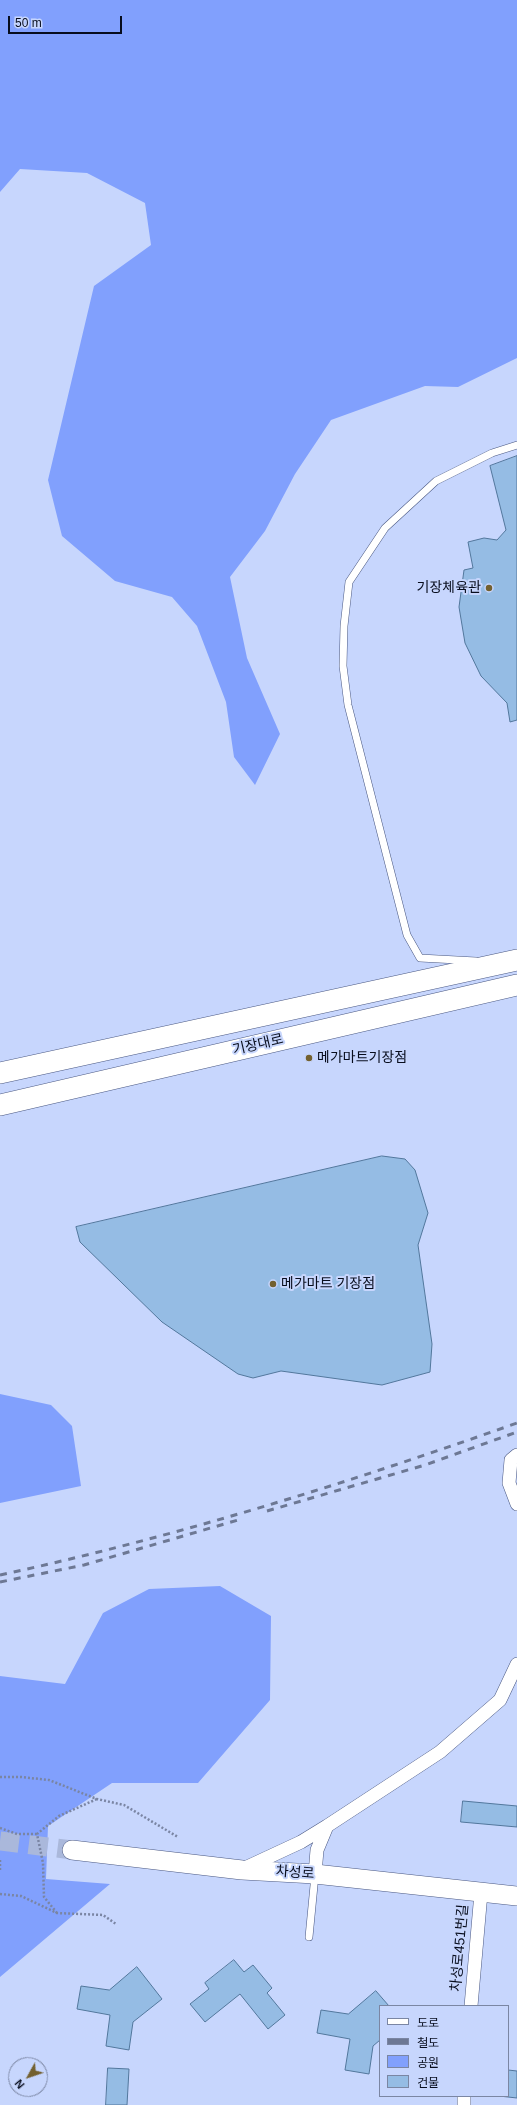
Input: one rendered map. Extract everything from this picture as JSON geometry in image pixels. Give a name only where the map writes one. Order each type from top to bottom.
[{"type":"main road","name":"기장대로","points":[[0,1073],[514,961]]},
{"type":"main road","name":"기장대로","points":[[0,1106],[517,985]]},
{"type":"main road","name":"차성로","points":[[72,1850],[242,1870],[315,1874],[517,1896]]},
{"type":"street","points":[[517,1456],[511,1460],[509,1483],[517,1504]]},
{"type":"street","points":[[242,1870],[301,1842],[440,1752],[500,1700],[517,1664]]},
{"type":"street","points":[[315,1874],[317,1850],[327,1826]]},
{"type":"street","name":"차성로451번길","points":[[471,2005],[481,1893]]},
{"type":"lane","points":[[514,961],[420,958],[407,935],[375,813],[347,697],[344,652],[349,582],[385,528],[436,481],[492,453],[517,445]]},
{"type":"lane","points":[[309,1937],[315,1874]]},
{"type":"path","points":[[0,1777],[21,1777],[49,1780],[97,1799],[124,1805],[178,1837]]},
{"type":"path","points":[[0,1828],[17,1834],[37,1834],[59,1816],[97,1799]]},
{"type":"path","points":[[37,1834],[43,1863],[44,1897],[57,1913]]},
{"type":"path","points":[[0,1860],[0,1870]]},
{"type":"path","points":[[0,1894],[21,1896],[57,1913],[103,1915],[116,1924]]},
{"type":"green space","points":[[0,0],[517,0],[517,358],[458,387],[425,386],[331,420],[295,474],[265,531],[230,577],[247,658],[280,734],[255,785],[234,757],[226,702],[197,626],[172,597],[115,581],[62,536],[48,480],[94,286],[151,245],[145,203],[87,173],[20,169],[0,192]]},
{"type":"green space","points":[[0,1394],[51,1405],[72,1426],[81,1486],[0,1503]]},
{"type":"green space","points":[[220,1586],[271,1616],[270,1700],[198,1783],[112,1783],[48,1826],[46,1879],[110,1884],[0,1977],[0,1676],[65,1684],[103,1613],[149,1589]]},
{"type":"building","name":"기장체육관","points":[[517,456],[517,720],[510,722],[507,703],[481,676],[465,643],[459,607],[464,570],[473,568],[468,542],[484,538],[497,540],[506,530],[490,466]]},
{"type":"building","name":"메가마트 기장점","points":[[382,1156],[405,1159],[415,1170],[428,1213],[418,1245],[432,1344],[430,1372],[382,1385],[281,1371],[253,1378],[238,1374],[162,1322],[80,1242],[76,1227]]},
{"type":"building","points":[[463,1801],[517,1806],[517,1827],[461,1822]]},
{"type":"building","points":[[234,1960],[244,1972],[253,1965],[272,1988],[267,1993],[285,2015],[268,2029],[240,1994],[205,2022],[190,2004],[209,1989],[205,1983]]},
{"type":"building","points":[[137,1967],[162,1999],[133,2022],[129,2050],[106,2046],[110,2015],[77,2009],[81,1986],[109,1990]]},
{"type":"building","points":[[376,1991],[388,2005],[379,2005],[379,2041],[373,2046],[369,2074],[345,2070],[350,2039],[317,2033],[321,2010],[348,2014]]},
{"type":"building","points":[[108,2068],[129,2069],[127,2105],[106,2105]]},
{"type":"building","points":[[509,2070],[517,2071],[517,2098],[508,2097]]},
{"type":"tunnel","points":[[0,1841],[72,1850]]},
{"type":"railway","points":[[0,1575],[131,1544],[261,1507],[390,1467],[517,1423]]},
{"type":"railway","points":[[267,1511],[425,1465],[517,1432]]},
{"type":"railway","points":[[0,1582],[84,1565],[238,1520]]},
{"type":"place","name":"기장체육관","points":[[489,588]]},
{"type":"place","name":"메가마트기장점","points":[[309,1058]]},
{"type":"place","name":"메가마트 기장점","points":[[273,1284]]}]
